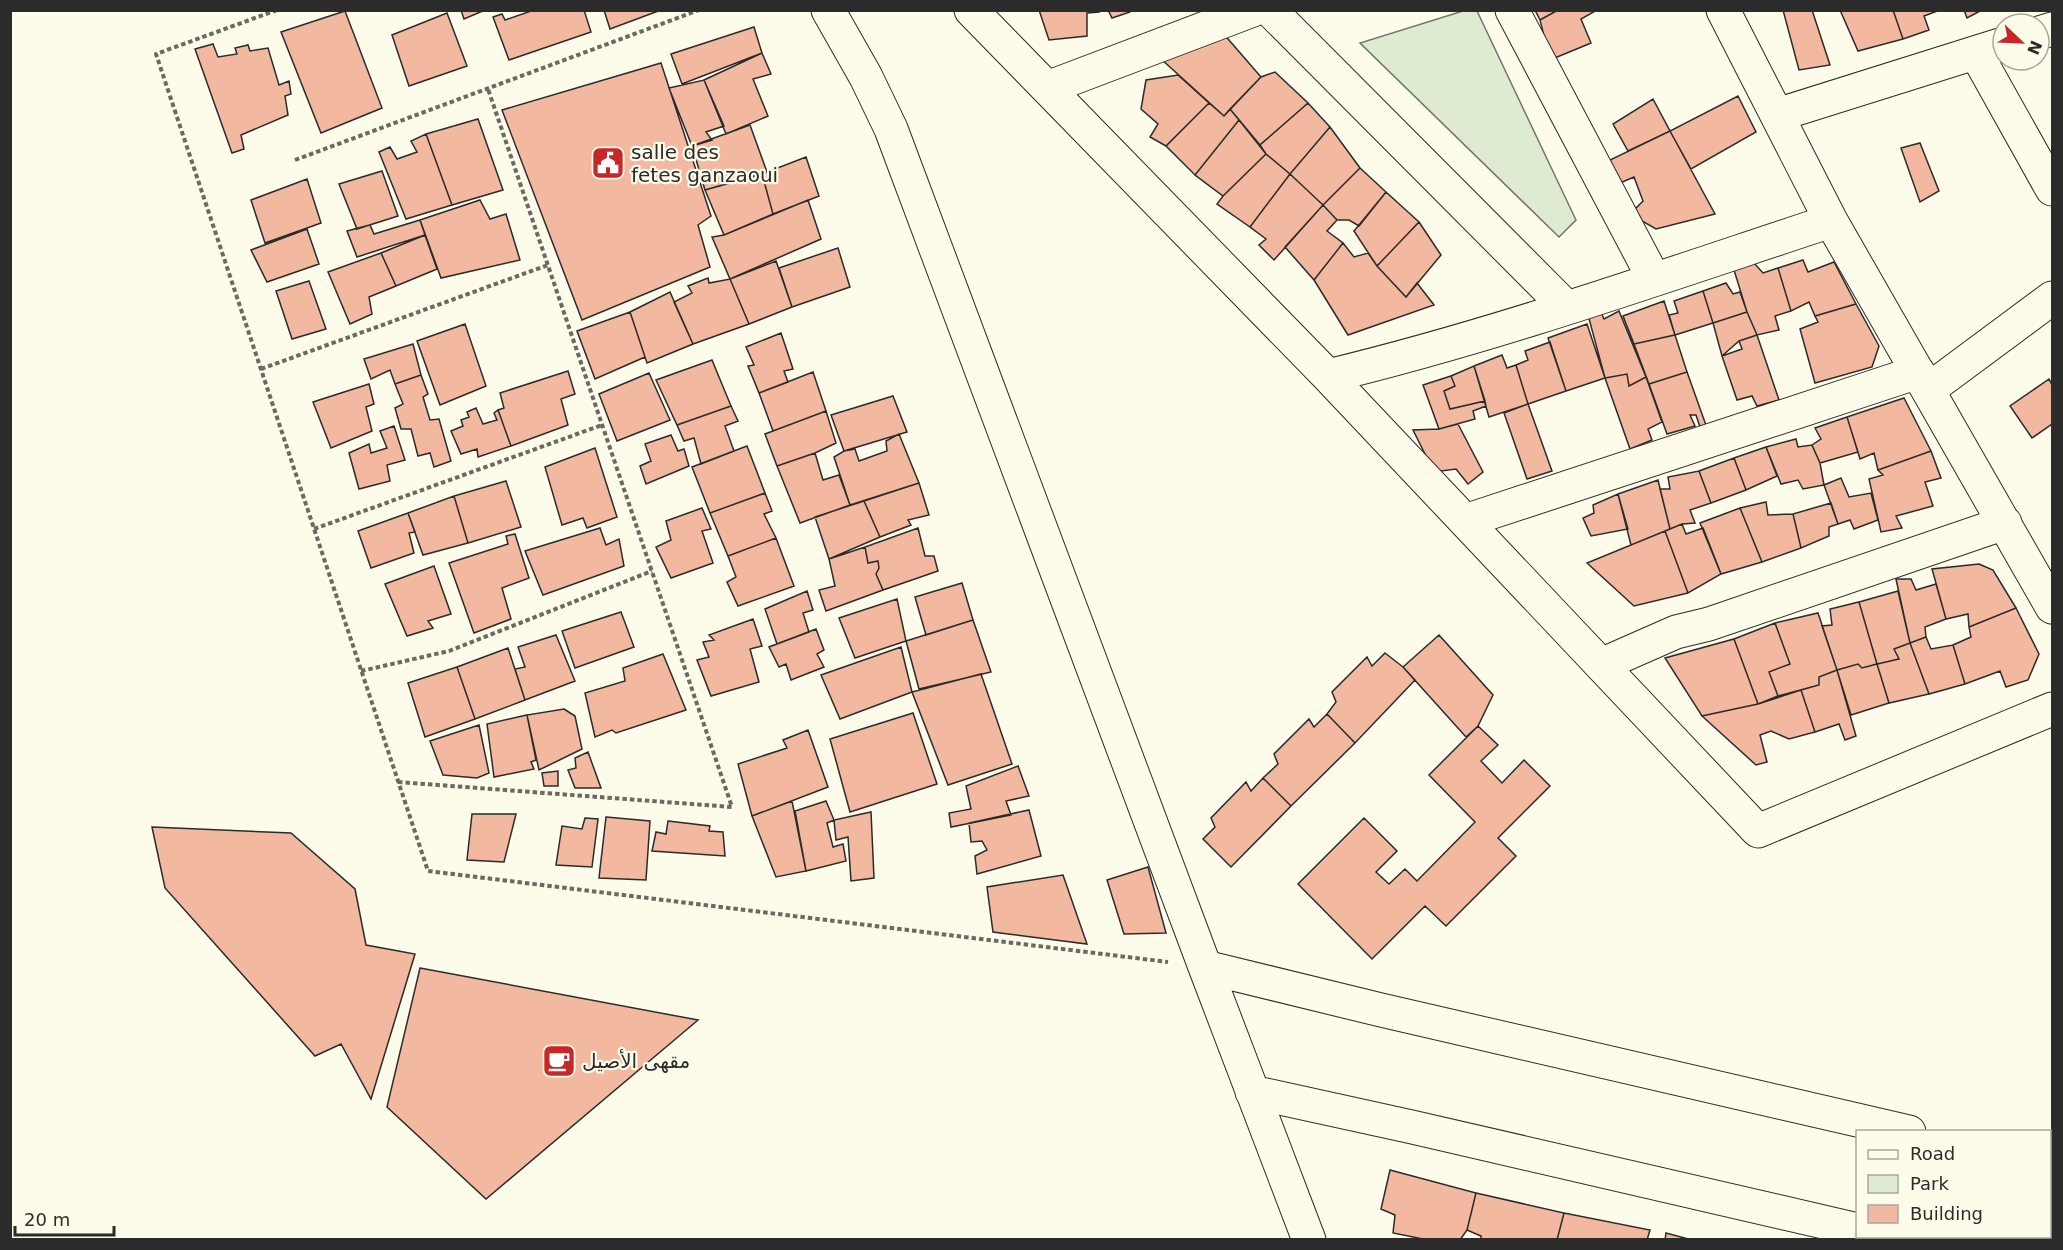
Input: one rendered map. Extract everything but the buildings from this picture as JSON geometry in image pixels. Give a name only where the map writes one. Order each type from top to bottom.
[{"type":"street","points":[[828,10],[866,77],[891,129],[1309,1239]]},
{"type":"street","points":[[971,10],[1328,376],[1758,831],[2052,709]]},
{"type":"street","points":[[1047,88],[1253,10]]},
{"type":"street","points":[[1270,10],[1567,308]]},
{"type":"street","points":[[1512,10],[1654,279]]},
{"type":"street","points":[[1724,10],[1831,222],[2005,523],[2048,587]]},
{"type":"street","points":[[1777,115],[1990,49],[2052,189]]},
{"type":"street","points":[[1328,376],[1412,356],[1831,222]]},
{"type":"street","points":[[1465,521],[1923,381],[2052,298]]},
{"type":"street","points":[[1601,665],[1676,632],[1709,624],[2005,523]]},
{"type":"street","points":[[1205,967],[1381,1010],[1905,1130]]},
{"type":"street","points":[[1252,1092],[1856,1230]]},
{"type":"path","points":[[277,10],[156,54],[428,871],[1205,967]]},
{"type":"path","points":[[295,160],[699,10]]},
{"type":"path","points":[[398,782],[732,807],[488,89]]},
{"type":"path","points":[[261,369],[548,265]]},
{"type":"path","points":[[314,530],[602,425]]},
{"type":"path","points":[[361,671],[449,651],[652,571]]},
{"type":"green space","points":[[1463,11],[1477,11],[1576,220],[1559,237],[1360,43]]},
{"type":"place","name":"salle des fetes ganzaoui","points":[[608,163]]},
{"type":"place","name":"مقهى الأصيل","points":[[559,1061]]}]
